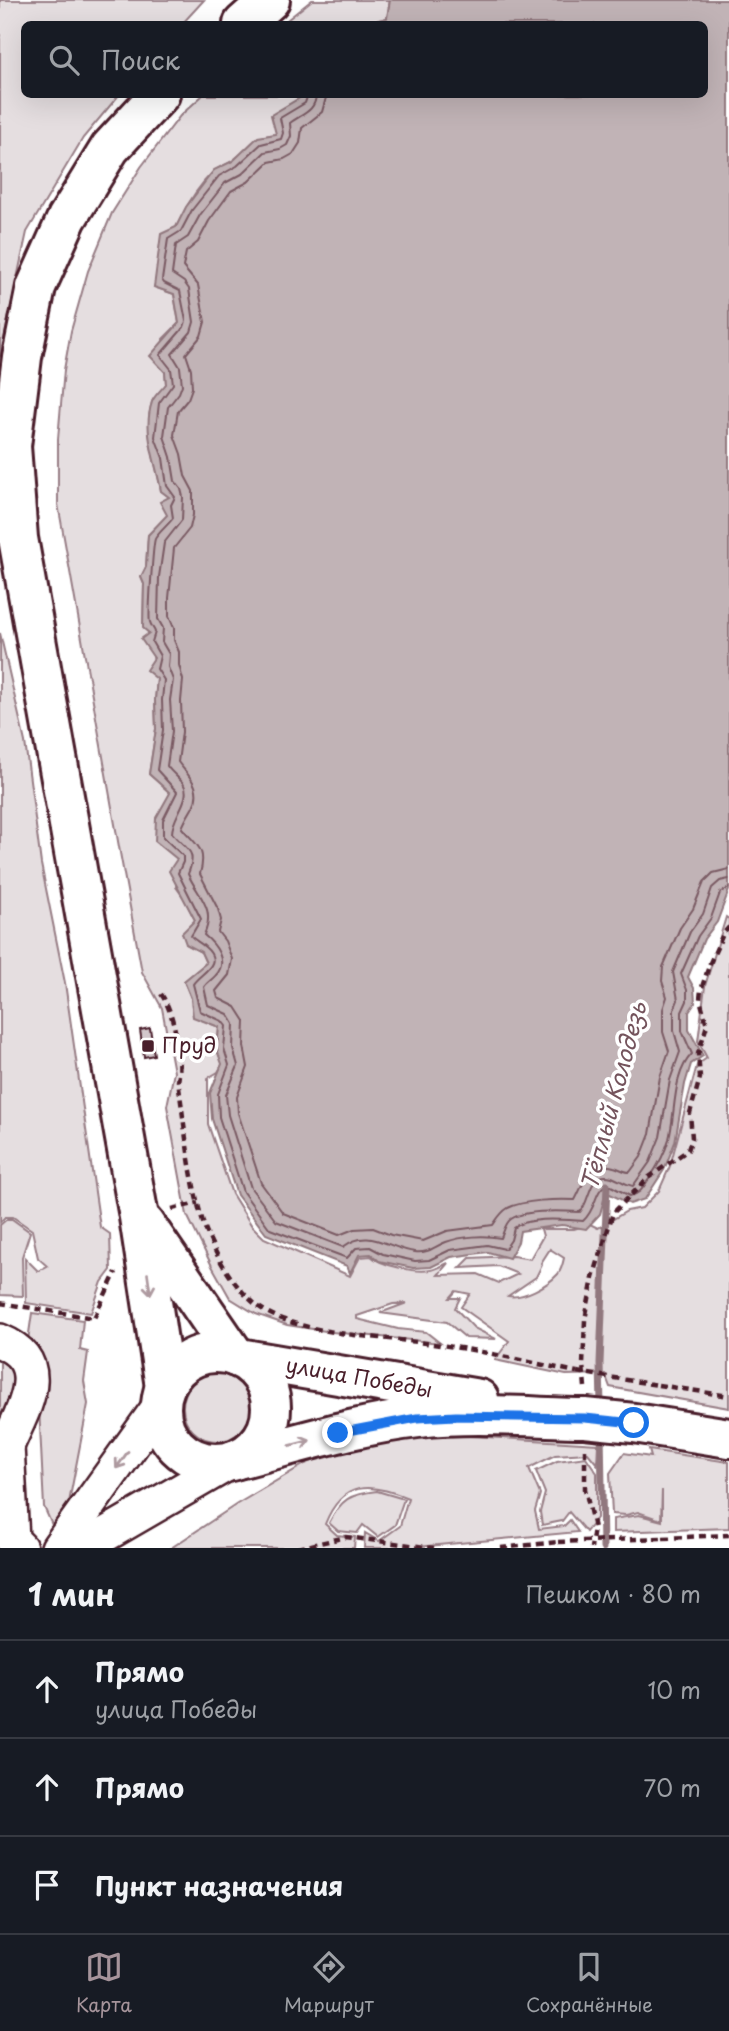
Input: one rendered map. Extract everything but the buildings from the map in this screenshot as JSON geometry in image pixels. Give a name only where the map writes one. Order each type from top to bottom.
[{"type":"main road","points":[[246,21],[270,0]]},
{"type":"main road","points":[[156,98],[110,148],[67,218],[36,287],[22,357],[11,446],[18,538],[139,1217],[163,1396],[162,1421],[169,1437],[180,1450],[197,1460],[215,1463],[338,1433],[417,1418],[456,1416],[585,1421]]},
{"type":"main road","points":[[139,1217],[237,1357]]},
{"type":"main road","points":[[163,1396],[174,1372],[186,1361],[202,1355],[219,1353],[237,1357],[252,1367],[265,1381],[271,1400],[270,1419],[264,1437],[251,1451],[234,1460]]},
{"type":"main road","name":"улица Победы","points":[[237,1357],[585,1421],[634,1423],[729,1438]]},
{"type":"street","points":[[0,1341],[9,1345],[27,1362],[32,1387],[4,1449],[12,1540],[20,1548]]},
{"type":"street","points":[[58,1548],[163,1396]]},
{"type":"street","points":[[82,1548],[234,1460]]},
{"type":"path","points":[[591,1548],[594,1528],[585,1489],[583,1354],[593,1278],[613,1213],[648,1178],[688,1150],[692,1138],[690,1113],[700,1078],[698,1055],[707,1025],[700,999],[701,990],[710,963],[729,927]]},
{"type":"path","points":[[161,993],[169,1004],[181,1069],[178,1081],[198,1203],[205,1228],[218,1256],[239,1289],[260,1307],[283,1320],[312,1328],[443,1345],[577,1372],[729,1396]]},
{"type":"path","points":[[0,1303],[94,1318]]},
{"type":"path","points":[[501,1548],[558,1542],[729,1535]]},
{"type":"path","points":[[298,1548],[346,1537],[434,1548]]},
{"type":"shaded area","points":[[0,0],[204,0],[185,21],[21,21],[21,98],[116,98],[83,138],[27,232],[0,357]]},
{"type":"shaded area","points":[[312,0],[390,0],[387,18],[375,21],[286,21]]},
{"type":"shaded area","points":[[200,98],[300,98],[276,134],[255,141],[239,156],[215,170],[202,184],[177,226],[154,287],[174,294],[179,323],[163,339],[166,384],[153,400],[149,425],[161,491],[169,497],[168,515],[148,535],[146,567],[141,577],[144,584],[143,627],[149,633],[157,679],[156,729],[149,774],[171,793],[156,818],[177,859],[176,887],[195,920],[186,944],[201,952],[206,963],[184,981],[191,998],[193,1016],[219,1027],[217,1050],[223,1064],[218,1072],[208,1078],[208,1124],[232,1194],[252,1226],[264,1238],[350,1276],[360,1257],[371,1256],[391,1266],[425,1271],[448,1263],[438,1275],[478,1274],[499,1283],[518,1274],[498,1266],[460,1268],[470,1258],[513,1256],[530,1259],[543,1236],[541,1229],[574,1229],[590,1224],[598,1228],[627,1211],[642,1208],[659,1191],[670,1166],[697,1065],[707,1058],[698,1041],[705,986],[726,917],[729,919],[729,1408],[610,1387],[605,1374],[566,1375],[495,1360],[509,1341],[461,1307],[470,1294],[456,1291],[450,1298],[460,1298],[455,1308],[474,1328],[496,1339],[466,1338],[447,1322],[380,1313],[407,1303],[393,1304],[357,1316],[357,1319],[398,1329],[426,1332],[440,1343],[287,1325],[256,1314],[230,1298],[187,1215],[167,1106],[174,1072],[162,1008],[142,972],[58,504],[58,439],[64,370],[71,331],[88,271],[112,213],[141,167],[180,116]],"holes":[[[550,1249],[564,1258],[553,1279],[534,1291],[508,1296],[536,1277]]]},
{"type":"shaded area","points":[[0,633],[25,742],[41,864],[65,983],[100,1227],[110,1234],[111,1270],[102,1282],[91,1313],[26,1303],[25,1258],[38,1271],[47,1266],[38,1258],[32,1230],[13,1217],[5,1217],[0,1222]]},
{"type":"shaded area","points":[[7,1219],[12,1219],[30,1232],[22,1257],[23,1296],[0,1295],[0,1225]]},
{"type":"shaded area","points":[[32,1313],[83,1320],[80,1350],[88,1352],[84,1381],[88,1404],[66,1518],[58,1526],[52,1525],[44,1507],[37,1366],[27,1347]]},
{"type":"shaded area","points":[[0,1357],[16,1376],[20,1394],[0,1432]]},
{"type":"shaded area","points":[[217,1373],[230,1376],[241,1383],[248,1394],[251,1407],[248,1420],[241,1431],[230,1438],[217,1441],[204,1438],[193,1431],[186,1420],[183,1407],[186,1394],[193,1383],[204,1376]]},
{"type":"shaded area","points":[[421,1433],[598,1444],[597,1464],[588,1453],[555,1455],[529,1468],[540,1494],[535,1511],[539,1529],[564,1526],[570,1520],[578,1532],[406,1548],[364,1548],[365,1533],[379,1541],[400,1526],[408,1498],[370,1488],[349,1493],[340,1500],[325,1524],[337,1535],[355,1537],[354,1548],[171,1548],[237,1504],[305,1464],[343,1448]]},
{"type":"shaded area","points":[[649,1450],[729,1462],[729,1528],[613,1532],[613,1519],[639,1515],[662,1521],[662,1490],[661,1520],[638,1512],[612,1514],[610,1473],[624,1453],[651,1457]]},
{"type":"shaded area","points":[[586,1457],[597,1473],[597,1518],[586,1532],[569,1512],[562,1521],[542,1525],[540,1512],[545,1493],[536,1471],[557,1461]]},
{"type":"shaded area","points":[[377,1491],[404,1499],[395,1525],[378,1537],[363,1525],[357,1533],[338,1531],[329,1523],[347,1499]]},
{"type":"water","points":[[390,0],[729,0],[729,890],[717,922],[704,939],[688,977],[694,988],[695,1003],[689,1012],[689,1030],[703,1056],[691,1064],[675,1142],[664,1170],[645,1199],[630,1204],[606,1192],[600,1214],[586,1229],[562,1225],[520,1231],[518,1242],[509,1258],[488,1252],[451,1257],[431,1267],[413,1268],[379,1261],[371,1254],[359,1255],[350,1273],[347,1266],[266,1234],[237,1195],[212,1119],[210,1093],[222,1064],[217,1050],[219,1027],[193,1017],[191,998],[184,981],[206,963],[201,952],[186,944],[182,933],[195,920],[169,871],[177,859],[155,841],[156,818],[170,793],[149,774],[156,729],[157,679],[146,670],[154,658],[141,639],[149,633],[143,628],[144,584],[141,577],[146,567],[148,535],[167,515],[160,502],[169,497],[161,491],[148,424],[152,402],[166,384],[165,372],[150,356],[179,323],[174,294],[154,287],[161,234],[176,227],[186,207],[214,170],[233,161],[258,137],[276,134],[271,115],[299,98],[708,98],[708,21],[374,21],[387,18]]},
{"type":"waterway","name":"Тёплый Колодезь","points":[[601,1407],[600,1363],[607,1185]]},
{"type":"waterway","name":"Тёплый Колодезь","points":[[601,1430],[603,1548]]},
{"type":"place","name":"Пруд","points":[[148,1046]]},
{"type":"route","points":[[338,1433],[417,1418],[456,1416],[585,1418],[634,1423]]}]
